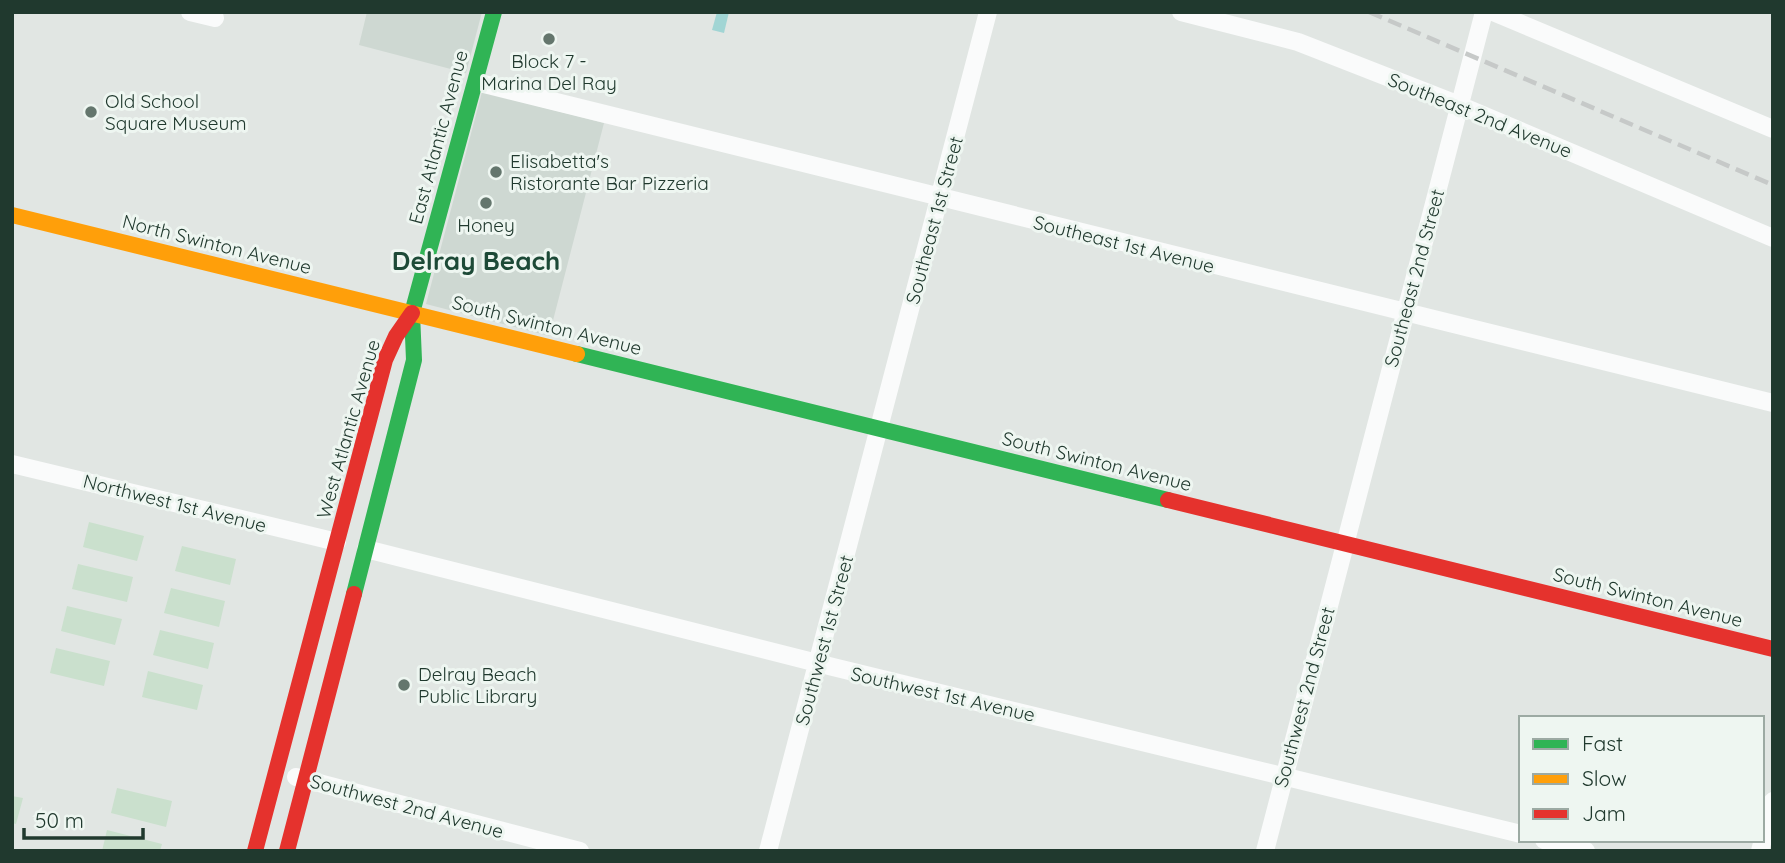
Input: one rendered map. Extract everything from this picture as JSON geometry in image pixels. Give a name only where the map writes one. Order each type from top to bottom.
[{"type":"street","points":[[190,12],[215,18]]},
{"type":"street","name":"East Atlantic Avenue","points":[[412,313],[494,12]]},
{"type":"street","name":"Southeast 1st Street","points":[[879,428],[988,12]]},
{"type":"street","name":"Southeast 2nd Avenue","points":[[1181,12],[1298,42],[1459,105],[1773,238]]},
{"type":"street","name":"Southeast 2nd Street","points":[[1345,544],[1484,12]]},
{"type":"street","points":[[1493,12],[1773,129]]},
{"type":"street","name":"Southeast 1st Avenue","points":[[476,82],[1773,403]]},
{"type":"street","name":"North Swinton Avenue","points":[[12,215],[412,313]]},
{"type":"street","name":"South Swinton Avenue","points":[[412,313],[1773,649]]},
{"type":"street","name":"West Atlantic Avenue","points":[[255,851],[385,360],[396,336],[412,313]]},
{"type":"street","name":"West Atlantic Avenue","points":[[287,851],[414,360],[412,313]]},
{"type":"street","name":"Southwest 1st Street","points":[[768,851],[879,428]]},
{"type":"street","name":"Northwest 1st Avenue","points":[[12,464],[337,542]]},
{"type":"street","points":[[349,500],[366,549]]},
{"type":"street","points":[[337,542],[357,585]]},
{"type":"street","name":"Southwest 2nd Street","points":[[1265,851],[1345,544]]},
{"type":"street","name":"Southwest 1st Avenue","points":[[366,549],[817,663],[1519,834]]},
{"type":"street","name":"Southwest 2nd Avenue","points":[[276,772],[580,851]]},
{"type":"street","points":[[1764,836],[1773,801]]},
{"type":"street","points":[[1552,842],[1586,851]]},
{"type":"shaded area","points":[[367,12],[482,12],[466,73],[359,45]]},
{"type":"shaded area","points":[[482,92],[604,123],[549,336],[426,304]]},
{"type":"green space","points":[[89,522],[144,536],[137,561],[83,547]]},
{"type":"green space","points":[[182,546],[236,559],[230,585],[175,571]]},
{"type":"green space","points":[[78,564],[133,577],[127,602],[72,589]]},
{"type":"green space","points":[[171,588],[225,601],[219,627],[164,613]]},
{"type":"green space","points":[[67,606],[122,619],[115,645],[61,631]]},
{"type":"green space","points":[[160,630],[214,643],[208,669],[153,655]]},
{"type":"green space","points":[[56,648],[110,661],[104,686],[50,673]]},
{"type":"green space","points":[[148,671],[203,685],[197,710],[142,697]]},
{"type":"green space","points":[[117,788],[172,801],[166,827],[111,813]]},
{"type":"green space","points":[[12,796],[23,798],[16,824],[12,823]]},
{"type":"green space","points":[[107,830],[162,844],[160,851],[102,851]]},
{"type":"water","points":[[717,12],[729,12],[724,33],[712,30]]},
{"type":"railway","points":[[1369,12],[1773,185]]},
{"type":"traffic: fast","points":[[354,594],[414,360],[412,313],[494,12]]},
{"type":"traffic: fast","points":[[577,354],[1168,500]]},
{"type":"traffic: slow","points":[[12,215],[577,354]]},
{"type":"traffic: jam","points":[[255,851],[385,360],[396,336],[412,313]]},
{"type":"traffic: jam","points":[[1168,500],[1773,649]]},
{"type":"traffic: jam","points":[[287,851],[354,594]]},
{"type":"place","name":"Block 7 - Marina Del Ray","points":[[549,39]]},
{"type":"place","name":"Old School Square Museum","points":[[91,112]]},
{"type":"place","name":"Elisabetta's Ristorante Bar Pizzeria","points":[[496,172]]},
{"type":"place","name":"Honey","points":[[486,203]]},
{"type":"place","name":"Delray Beach Public Library","points":[[404,685]]},
{"type":"district","name":"Delray Beach","points":[[476,261]]}]
